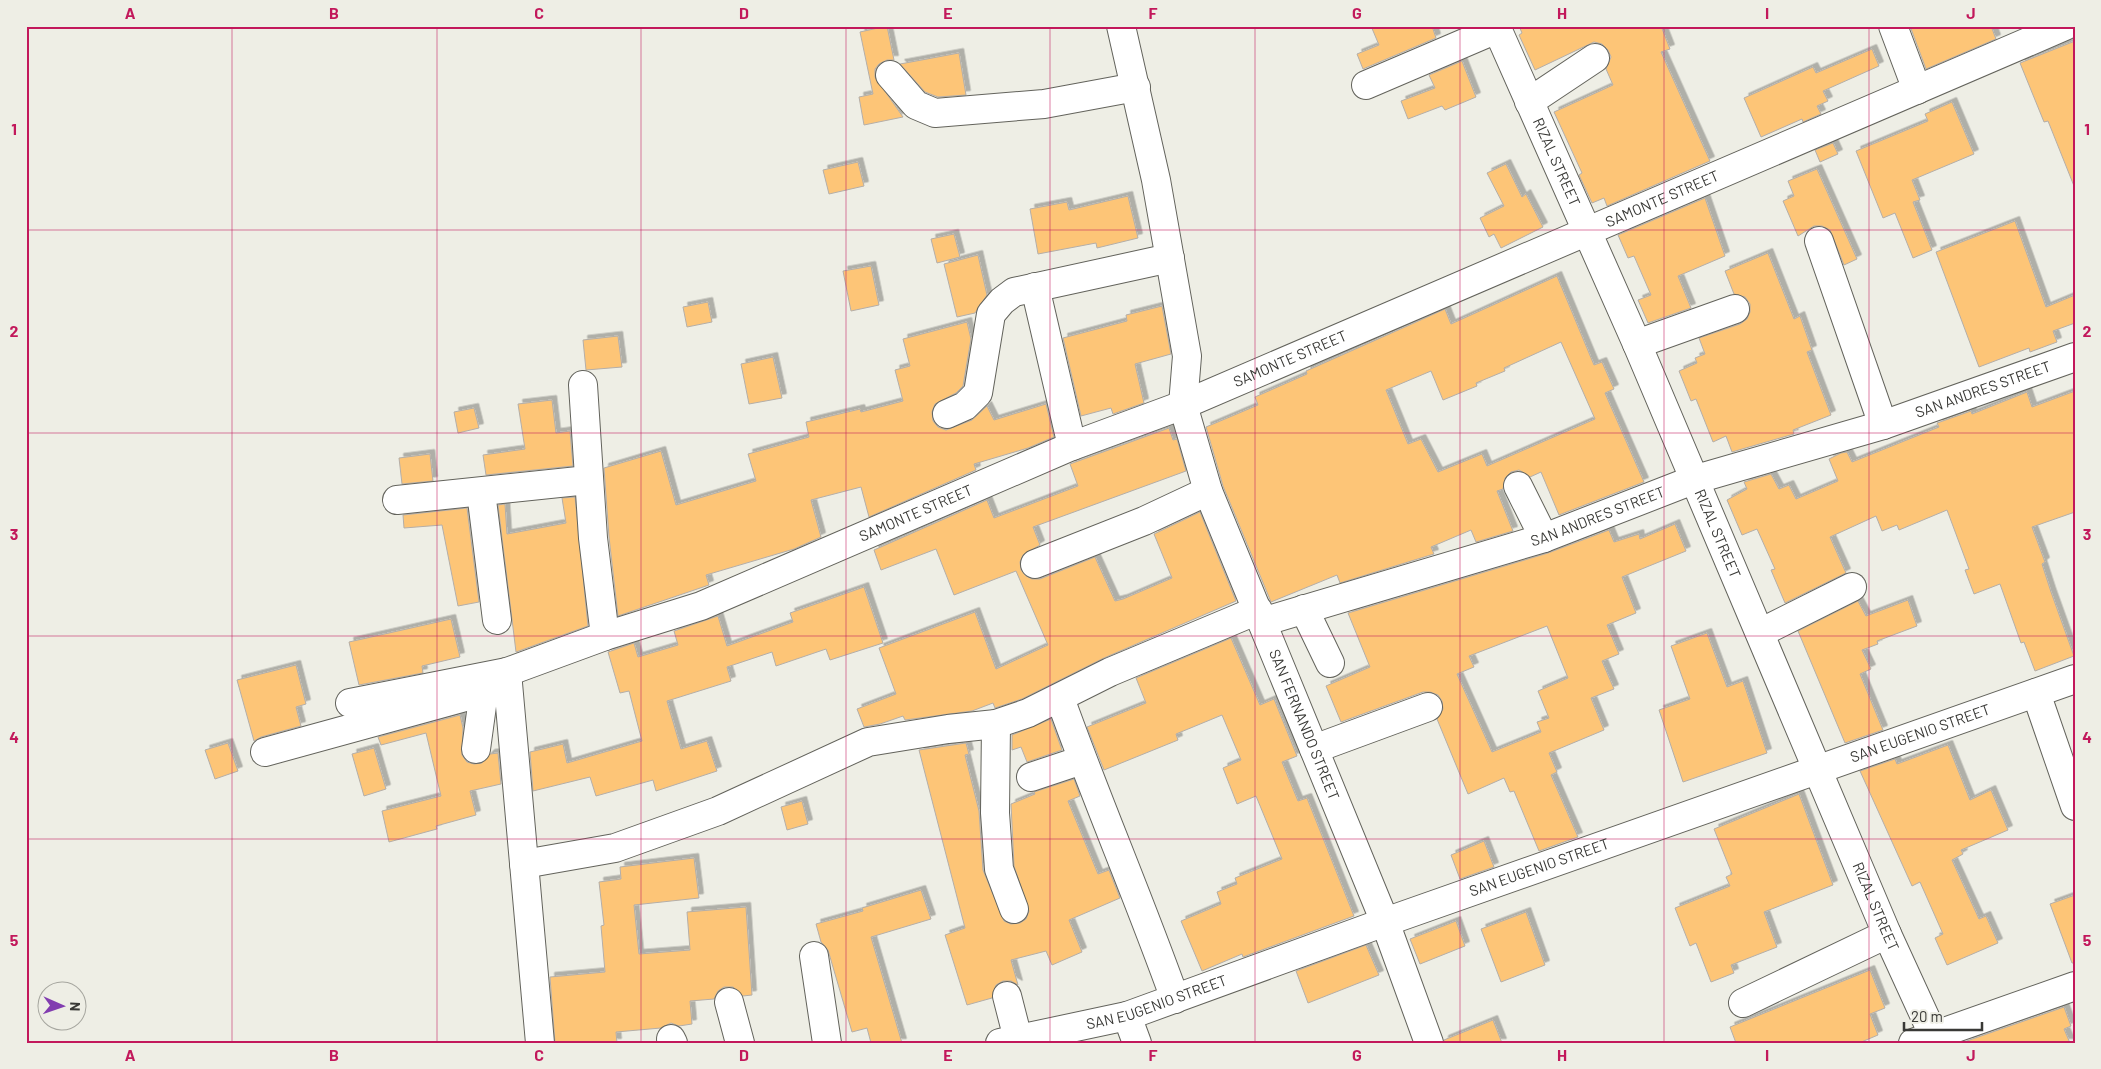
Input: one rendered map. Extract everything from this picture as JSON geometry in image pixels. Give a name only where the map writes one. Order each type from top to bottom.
[{"type":"street","points":[[1121,26],[1136,87],[1170,258],[1187,356],[1183,405]]},
{"type":"street","points":[[1893,26],[1917,90]]},
{"type":"street","name":"SAMONTE STREET","points":[[499,682],[605,636],[701,606],[1072,446],[1183,405],[2065,26]]},
{"type":"street","points":[[1366,85],[1496,28]]},
{"type":"street","name":"RIZAL STREET","points":[[1496,28],[1637,344],[1693,480],[1818,768],[1887,934],[1928,1040]]},
{"type":"street","points":[[1529,102],[1595,58]]},
{"type":"street","points":[[890,75],[916,105],[935,113],[1044,104],[1136,87]]},
{"type":"street","points":[[1819,241],[1883,425]]},
{"type":"street","points":[[947,414],[965,406],[978,393],[990,314],[1014,292],[1170,258]]},
{"type":"street","points":[[1035,287],[1072,446]]},
{"type":"street","points":[[1637,344],[1735,309]]},
{"type":"street","name":"SAN ANDRES STREET","points":[[524,864],[615,848],[718,811],[868,742],[948,729],[996,724],[1028,713],[1110,672],[1260,616],[1304,609],[1544,538],[1693,480],[1883,425],[2075,357]]},
{"type":"street","points":[[583,385],[588,480],[605,636]]},
{"type":"street","name":"SAN FERNANDO STREET","points":[[1183,405],[1208,491],[1385,922],[1429,1043]]},
{"type":"street","points":[[397,500],[588,480]]},
{"type":"street","points":[[1518,486],[1544,538]]},
{"type":"street","points":[[1034,564],[1144,522],[1208,491]]},
{"type":"street","points":[[481,492],[497,620]]},
{"type":"street","points":[[1760,633],[1852,587]]},
{"type":"street","points":[[1304,609],[1330,662]]},
{"type":"street","name":"SAN EUGENIO STREET","points":[[1009,1041],[1127,1016],[1818,768],[2075,679]]},
{"type":"street","points":[[350,704],[499,682]]},
{"type":"street","points":[[476,749],[499,682]]},
{"type":"street","points":[[265,752],[461,700],[499,682]]},
{"type":"street","points":[[499,682],[524,864],[540,1043]]},
{"type":"street","points":[[2036,693],[2075,806]]},
{"type":"street","points":[[1060,698],[1082,760],[1139,899],[1175,999]]},
{"type":"street","points":[[1314,749],[1428,707]]},
{"type":"street","points":[[996,724],[995,813],[999,868],[1014,909]]},
{"type":"street","points":[[1031,777],[1082,760]]},
{"type":"street","points":[[1743,1003],[1887,934]]},
{"type":"street","points":[[814,956],[827,1043]]},
{"type":"street","points":[[1928,1040],[2075,986]]},
{"type":"street","points":[[1007,996],[1009,1041]]},
{"type":"street","points":[[729,1002],[740,1043]]},
{"type":"street","points":[[1127,1016],[1137,1043]]},
{"type":"building","points":[[887,26],[894,60],[887,60],[879,64],[875,69],[875,77],[903,117],[864,125],[859,97],[873,94],[860,32]]},
{"type":"building","points":[[1371,26],[1432,26],[1436,38],[1363,69],[1357,54],[1379,45]]},
{"type":"building","points":[[1519,26],[1661,26],[1670,49],[1661,52],[1710,161],[1607,206],[1604,198],[1592,203],[1579,175],[1582,173],[1554,112],[1613,85],[1606,69],[1611,57],[1608,50],[1602,44],[1594,42],[1535,70],[1519,35],[1522,33]]},
{"type":"building","points":[[1910,26],[1991,26],[1996,39],[1926,69]]},
{"type":"building","points":[[2075,41],[2074,186],[2048,121],[2044,122],[2020,63]]},
{"type":"building","points":[[1872,49],[1879,66],[1823,91],[1828,101],[1817,106],[1821,114],[1803,122],[1802,119],[1761,137],[1744,98],[1813,67],[1816,73]]},
{"type":"building","points":[[959,53],[966,95],[938,97],[925,92],[900,64]]},
{"type":"building","points":[[1462,61],[1476,97],[1445,110],[1442,106],[1408,119],[1401,101],[1435,88],[1429,75]]},
{"type":"building","points":[[1952,102],[1974,154],[1912,180],[1920,200],[1913,202],[1932,250],[1913,258],[1895,213],[1883,218],[1856,151],[1928,121],[1925,114]]},
{"type":"building","points":[[1833,143],[1838,154],[1820,162],[1815,150]]},
{"type":"building","points":[[858,162],[864,186],[829,194],[823,170]]},
{"type":"building","points":[[1506,164],[1522,197],[1526,194],[1543,227],[1501,248],[1494,234],[1489,237],[1480,218],[1504,206],[1487,173]]},
{"type":"building","points":[[1817,169],[1857,259],[1844,265],[1830,230],[1822,226],[1814,226],[1798,236],[1783,201],[1794,196],[1788,181]]},
{"type":"building","points":[[1128,196],[1138,238],[1097,248],[1096,243],[1038,254],[1030,209],[1067,202],[1069,210]]},
{"type":"building","points":[[1705,198],[1725,256],[1678,276],[1691,308],[1648,323],[1638,300],[1651,295],[1634,256],[1628,258],[1618,235]]},
{"type":"building","points":[[2015,221],[2046,307],[2075,295],[2075,323],[2053,331],[2057,342],[2030,352],[2029,348],[1979,367],[1936,252]]},
{"type":"building","points":[[954,234],[960,257],[937,263],[931,239]]},
{"type":"building","points":[[1768,253],[1794,319],[1800,316],[1812,350],[1807,352],[1831,415],[1793,430],[1794,434],[1732,452],[1726,436],[1713,442],[1696,399],[1691,401],[1679,371],[1697,363],[1695,358],[1705,354],[1699,338],[1740,324],[1747,319],[1750,312],[1750,304],[1745,297],[1734,294],[1725,271]]},
{"type":"building","points":[[978,255],[987,295],[975,313],[957,317],[944,264]]},
{"type":"building","points":[[871,266],[879,305],[851,311],[843,271]]},
{"type":"building","points":[[1557,276],[1594,365],[1602,362],[1614,389],[1605,393],[1644,482],[1559,515],[1541,472],[1530,477],[1519,470],[1511,472],[1505,478],[1503,489],[1497,491],[1513,531],[1476,542],[1471,530],[1431,547],[1434,554],[1340,583],[1337,575],[1271,602],[1223,486],[1206,427],[1258,405],[1255,397],[1307,374],[1306,371],[1445,309],[1451,324]],"holes":[[[1561,342],[1595,419],[1487,466],[1482,454],[1438,472],[1421,439],[1408,444],[1386,390],[1431,371],[1443,400],[1477,386],[1476,383],[1505,371],[1504,368]]]},
{"type":"building","points":[[708,302],[712,322],[687,327],[683,307]]},
{"type":"building","points":[[1162,306],[1171,354],[1135,364],[1144,403],[1113,414],[1111,408],[1081,416],[1063,338],[1127,321],[1126,315]]},
{"type":"building","points":[[967,322],[971,339],[963,386],[956,393],[935,404],[932,412],[933,421],[938,427],[946,430],[972,420],[987,406],[994,420],[1046,404],[1054,437],[1028,448],[974,464],[976,470],[869,517],[861,487],[811,500],[821,537],[794,549],[706,575],[709,585],[618,616],[609,537],[604,468],[661,451],[676,505],[756,481],[748,454],[809,437],[806,422],[860,409],[861,412],[903,401],[895,370],[910,366],[903,339]]},
{"type":"building","points":[[618,336],[622,367],[586,370],[583,340]]},
{"type":"building","points":[[773,357],[782,398],[749,404],[741,364]]},
{"type":"building","points":[[2075,391],[2075,512],[2032,527],[2045,562],[2042,564],[2051,592],[2074,656],[2035,671],[2024,642],[2021,643],[2000,584],[1974,594],[1965,570],[1969,569],[1947,510],[1899,530],[1897,525],[1882,531],[1876,516],[1830,537],[1846,573],[1785,603],[1771,570],[1775,569],[1757,529],[1742,535],[1727,500],[1747,489],[1744,482],[1771,474],[1779,489],[1789,485],[1796,499],[1838,481],[1829,459],[1841,453],[1847,452],[1852,462],[1939,427],[1937,423],[1971,411],[1972,414],[2027,392],[2032,407]]},
{"type":"building","points":[[552,400],[556,433],[570,431],[573,466],[486,475],[483,455],[525,449],[518,404]]},
{"type":"building","points":[[474,408],[479,428],[458,433],[454,412]]},
{"type":"building","points":[[1169,428],[1173,440],[1177,439],[1186,471],[1033,527],[1040,545],[1023,555],[1020,562],[1021,570],[1032,579],[1040,579],[1095,557],[1115,601],[1123,599],[1172,578],[1154,534],[1200,512],[1236,601],[1104,658],[1022,699],[995,708],[993,703],[972,711],[905,720],[903,716],[864,727],[857,709],[896,694],[879,648],[975,612],[996,669],[1048,645],[1016,571],[954,595],[936,549],[881,570],[874,550],[987,500],[994,518],[1078,486],[1070,464]]},
{"type":"building","points":[[430,454],[433,481],[402,484],[399,458]]},
{"type":"building","points":[[575,497],[588,626],[516,652],[498,505],[505,504],[507,534],[566,523],[562,498]]},
{"type":"building","points":[[467,508],[479,602],[458,606],[442,525],[404,528],[403,515]]},
{"type":"building","points":[[1675,524],[1686,551],[1622,577],[1636,613],[1607,625],[1619,654],[1602,661],[1614,689],[1591,698],[1604,730],[1549,753],[1557,772],[1551,775],[1578,837],[1539,851],[1514,791],[1510,792],[1504,778],[1468,794],[1437,719],[1443,709],[1442,701],[1438,695],[1423,692],[1341,722],[1326,686],[1370,667],[1348,613],[1548,553],[1609,530],[1614,542],[1639,534],[1640,539]],"holes":[[[1547,626],[1568,678],[1538,691],[1549,718],[1537,722],[1541,732],[1492,752],[1457,674],[1474,667],[1469,656]]]},
{"type":"building","points":[[864,587],[883,643],[830,660],[826,649],[776,666],[772,652],[727,667],[731,681],[667,701],[681,749],[707,741],[717,771],[656,791],[653,780],[596,796],[590,777],[533,791],[530,752],[563,744],[567,763],[642,741],[629,691],[620,693],[608,652],[634,643],[638,657],[678,645],[674,631],[718,616],[727,646],[793,622],[790,613]]},
{"type":"building","points":[[1908,600],[1917,626],[1877,641],[1878,644],[1862,650],[1871,669],[1860,674],[1883,730],[1845,743],[1798,631],[1858,601],[1866,616]]},
{"type":"building","points":[[451,619],[460,657],[422,666],[423,673],[359,685],[349,642]]},
{"type":"building","points":[[1707,633],[1727,687],[1743,681],[1767,753],[1683,782],[1659,710],[1690,699],[1671,646]]},
{"type":"building","points":[[1231,638],[1260,705],[1274,699],[1297,756],[1282,762],[1298,801],[1307,798],[1354,916],[1243,957],[1242,954],[1202,971],[1181,921],[1221,904],[1217,892],[1237,884],[1235,878],[1282,859],[1256,796],[1237,804],[1223,768],[1241,760],[1222,715],[1176,734],[1178,740],[1104,770],[1087,727],[1146,703],[1136,678]]},
{"type":"building","points":[[296,665],[306,704],[296,707],[301,726],[261,737],[254,741],[237,680]]},
{"type":"building","points":[[460,715],[463,728],[462,755],[467,762],[474,764],[482,763],[490,754],[498,753],[501,784],[470,791],[476,815],[436,826],[437,829],[389,842],[382,811],[441,796],[426,733],[381,745],[378,737]]},
{"type":"building","points":[[1051,719],[1062,750],[1027,762],[1021,747],[1012,750],[1012,735]]},
{"type":"building","points":[[228,743],[238,771],[215,779],[205,750]]},
{"type":"building","points":[[966,743],[969,754],[965,755],[979,811],[983,870],[1004,921],[1011,924],[1020,923],[1026,919],[1029,911],[1014,866],[1011,804],[1035,794],[1034,792],[1074,779],[1080,796],[1068,801],[1098,874],[1109,870],[1120,898],[1069,920],[1082,952],[1052,965],[1046,951],[1011,960],[1018,985],[1011,981],[1003,981],[996,985],[992,998],[967,1005],[945,935],[965,928],[919,750]]},
{"type":"building","points":[[1948,745],[1970,800],[1991,790],[2008,830],[1961,850],[1963,854],[1952,860],[1979,919],[1986,916],[1998,943],[1947,965],[1935,938],[1943,934],[1920,882],[1912,886],[1860,771],[1895,759],[1897,764]]},
{"type":"building","points":[[374,748],[386,789],[364,796],[352,754]]},
{"type":"building","points":[[1799,794],[1833,885],[1764,912],[1777,947],[1731,965],[1734,973],[1711,982],[1696,943],[1690,946],[1675,908],[1730,886],[1726,877],[1732,874],[1714,829]]},
{"type":"building","points":[[802,801],[808,824],[787,830],[781,807]]},
{"type":"building","points":[[1484,841],[1494,867],[1460,879],[1451,855]]},
{"type":"building","points":[[694,858],[699,898],[634,905],[639,954],[690,950],[687,912],[746,907],[752,995],[743,996],[733,987],[724,987],[718,991],[714,999],[690,1001],[692,1024],[679,1026],[671,1023],[661,1028],[616,1032],[617,1043],[555,1043],[550,977],[605,972],[601,926],[604,925],[599,882],[621,879],[620,867]]},
{"type":"building","points":[[921,890],[931,919],[871,937],[902,1043],[871,1043],[867,1028],[852,1032],[828,950],[821,942],[816,924],[863,911],[862,908]]},
{"type":"building","points":[[2075,895],[2075,963],[2072,963],[2050,904]]},
{"type":"building","points":[[1526,912],[1545,965],[1501,982],[1481,929]]},
{"type":"building","points":[[1456,921],[1465,946],[1420,964],[1410,939]]},
{"type":"building","points":[[1366,945],[1379,975],[1308,1003],[1296,971]]},
{"type":"building","points":[[1870,970],[1885,1008],[1870,1014],[1878,1035],[1859,1043],[1736,1043],[1730,1027]]},
{"type":"building","points":[[2064,1007],[2071,1026],[2064,1029],[2070,1043],[1961,1043]]},
{"type":"building","points":[[1493,1020],[1502,1043],[1444,1043],[1444,1040]]}]
